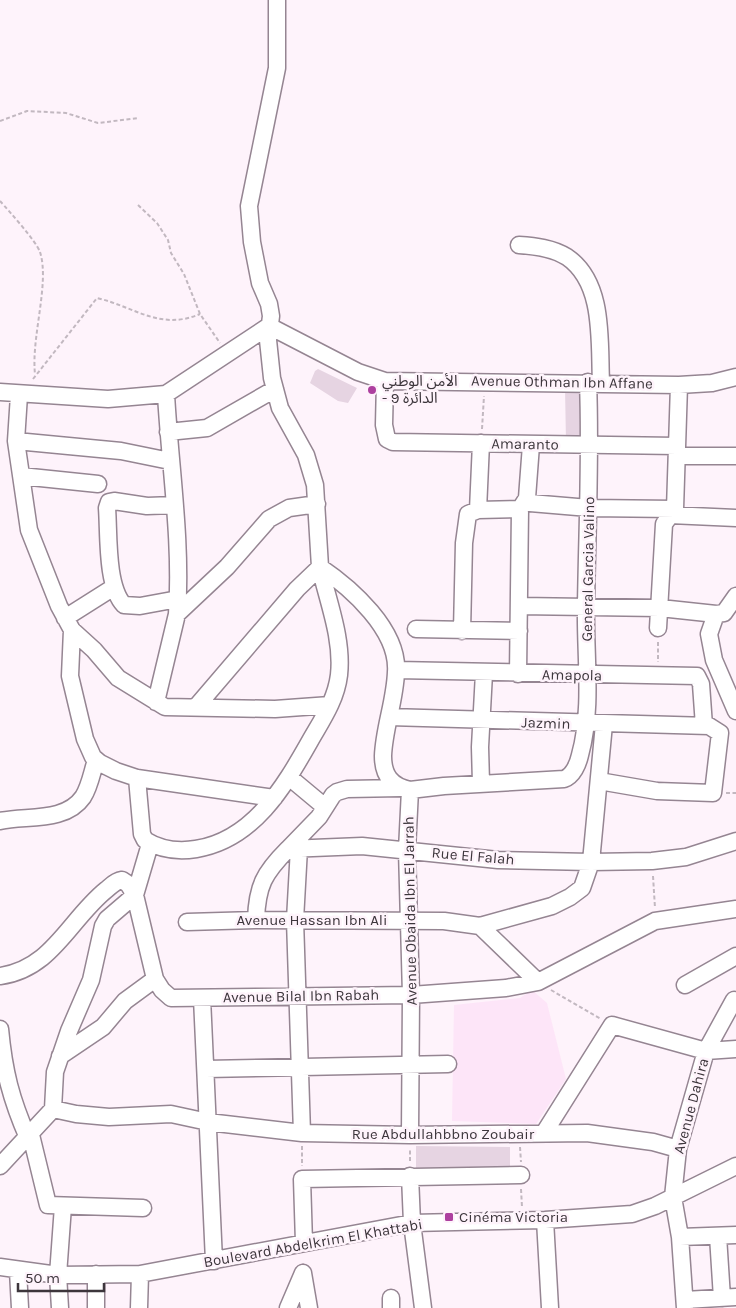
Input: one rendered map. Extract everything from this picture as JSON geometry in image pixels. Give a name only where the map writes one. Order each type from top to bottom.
[{"type":"street","points":[[137,778],[142,834],[145,840],[150,844],[167,850],[181,852],[208,847],[252,824],[274,798],[289,777],[330,705],[339,676],[337,633],[320,567],[315,485],[306,455],[280,408],[275,389],[269,360],[269,304],[260,283],[252,242],[248,206],[277,68],[277,0]]},
{"type":"street","name":"General Garcia Valino","points":[[293,849],[319,817],[333,795],[347,789],[405,789],[564,779],[572,775],[580,756],[586,724],[586,607],[591,444],[598,311],[585,275],[577,265],[566,256],[536,246],[519,245]]},
{"type":"street","points":[[0,392],[23,395],[108,399],[166,394],[269,326]]},
{"type":"street","name":"Avenue Othman Ibn Affane","points":[[269,326],[358,372],[384,380],[594,382],[679,385],[712,384],[736,377]]},
{"type":"street","name":"Amaranto","points":[[384,380],[384,425],[387,439],[393,442],[531,445],[591,444],[736,456]]},
{"type":"street","points":[[658,628],[664,524],[673,512],[679,385]]},
{"type":"street","points":[[168,432],[207,428],[275,389]]},
{"type":"street","points":[[156,702],[178,607],[174,505],[166,394]]},
{"type":"street","points":[[23,395],[16,441],[30,530],[35,548],[68,624],[118,678],[165,707],[275,709],[330,705]]},
{"type":"street","points":[[16,441],[121,451],[170,461]]},
{"type":"street","points":[[478,510],[481,443]]},
{"type":"street","points":[[518,674],[523,503],[531,445]]},
{"type":"street","points":[[21,476],[98,484]]},
{"type":"street","points":[[174,505],[139,506],[114,501],[108,504],[114,587],[118,599],[124,604],[130,606],[178,607],[227,567],[269,518],[289,508],[317,504]]},
{"type":"street","points":[[462,631],[466,518],[468,514],[478,510],[523,503],[673,512],[736,518]]},
{"type":"street","points":[[320,567],[360,597],[373,615],[391,647],[397,670],[383,746],[383,767],[389,780],[405,789]]},
{"type":"street","points":[[196,707],[297,589],[320,567]]},
{"type":"street","points":[[68,624],[114,587]]},
{"type":"street","points":[[519,606],[660,608],[716,614],[724,613],[736,596]]},
{"type":"street","points":[[716,614],[708,634],[714,660],[736,711]]},
{"type":"street","points":[[68,624],[69,663],[73,694],[88,749],[96,760],[116,772],[137,778],[274,798]]},
{"type":"street","points":[[416,629],[519,631]]},
{"type":"street","name":"Amapola","points":[[397,670],[699,678],[704,726]]},
{"type":"street","points":[[481,783],[481,721],[484,673]]},
{"type":"street","name":"Jazmin","points":[[389,717],[704,726]]},
{"type":"street","name":"Avenue Hassan Ibn Ali","points":[[187,922],[256,920],[408,921],[460,922],[480,926],[552,906],[570,897],[582,888],[591,862],[604,724]]},
{"type":"street","points":[[599,781],[657,791],[713,793],[720,732],[714,727],[704,726]]},
{"type":"street","points":[[0,821],[42,818],[75,804],[83,798],[88,788],[96,760]]},
{"type":"street","points":[[289,777],[325,806]]},
{"type":"street","name":"Avenue Obaida Ibn El Jarrah","points":[[405,789],[411,995],[410,1135]]},
{"type":"street","name":"Rue El Falah","points":[[293,849],[339,846],[407,850],[498,860],[652,861],[686,856],[736,841]]},
{"type":"street","points":[[0,1166],[53,1109],[55,1072],[91,980],[103,926],[107,919],[135,895],[150,844]]},
{"type":"street","points":[[256,920],[256,896],[260,885],[275,862],[293,849]]},
{"type":"street","points":[[293,849],[302,1133]]},
{"type":"street","points":[[0,976],[16,974],[41,958],[65,937],[99,895],[118,881],[128,884],[135,895]]},
{"type":"street","name":"Avenue Bilal Ibn Rabah","points":[[135,895],[156,979],[162,990],[171,998],[411,995],[506,988],[538,982],[655,921],[736,909]]},
{"type":"street","points":[[480,926],[538,982]]},
{"type":"street","points":[[685,985],[736,956]]},
{"type":"street","points":[[60,1056],[103,1026],[125,1001],[156,979]]},
{"type":"street","points":[[202,998],[214,1261]]},
{"type":"street","name":"Avenue Dahira","points":[[685,1304],[680,1237],[673,1197],[678,1150],[706,1051],[734,1000]]},
{"type":"street","points":[[544,1133],[612,1026],[706,1051],[736,1049]]},
{"type":"street","points":[[0,1030],[6,1076],[12,1098],[29,1137],[46,1203],[52,1206],[143,1208]]},
{"type":"street","points":[[206,1069],[448,1064]]},
{"type":"street","name":"Rue Abdullahbbno Zoubair","points":[[53,1109],[76,1114],[108,1117],[171,1114],[208,1122],[302,1133],[519,1135],[587,1133],[623,1136],[653,1142],[678,1150]]},
{"type":"street","name":"Boulevard Abdelkrim El Khattabi","points":[[0,1268],[58,1275],[140,1274],[412,1223],[545,1220],[632,1214],[673,1197],[736,1166]]},
{"type":"street","points":[[304,1243],[302,1179],[521,1175]]},
{"type":"street","points":[[410,1176],[412,1223],[423,1308]]},
{"type":"street","points":[[60,1308],[58,1275],[63,1206]]},
{"type":"street","points":[[545,1220],[550,1308]]},
{"type":"street","points":[[680,1237],[736,1235]]},
{"type":"street","points":[[685,1304],[729,1297],[718,1236]]},
{"type":"street","points":[[18,1271],[20,1308]]},
{"type":"street","points":[[288,1308],[303,1273],[309,1308]]},
{"type":"street","points":[[96,1274],[96,1308]]},
{"type":"street","points":[[139,1308],[140,1274]]},
{"type":"path","points":[[0,121],[27,110],[66,113],[98,123],[139,118]]},
{"type":"path","points":[[0,200],[40,251],[42,272],[33,358],[36,374]]},
{"type":"path","points":[[138,206],[157,223],[168,240],[171,253],[184,274],[200,314],[227,353]]},
{"type":"path","points":[[23,395],[36,374],[97,298],[116,303],[158,320],[176,322],[200,314]]},
{"type":"path","points":[[481,443],[484,381]]},
{"type":"path","points":[[658,628],[658,677]]},
{"type":"path","points":[[652,861],[655,921]]},
{"type":"path","points":[[538,982],[612,1026]]},
{"type":"path","points":[[302,1133],[302,1179]]},
{"type":"path","points":[[410,1135],[410,1176]]},
{"type":"path","points":[[519,1135],[522,1220]]},
{"type":"shaded area","points":[[532,990],[547,1003],[566,1079],[536,1124],[452,1121],[454,1005],[520,998]]},
{"type":"building","points":[[318,369],[357,388],[348,403],[338,401],[310,383],[315,371]]},
{"type":"building","points":[[581,387],[582,441],[566,442],[565,388]]},
{"type":"building","points":[[416,1146],[510,1147],[510,1170],[416,1169]]},
{"type":"place","name":"الأمن الوطني - الدائرة 9","points":[[372,390]]},
{"type":"place","name":"Cinéma Victoria","points":[[449,1217]]}]
